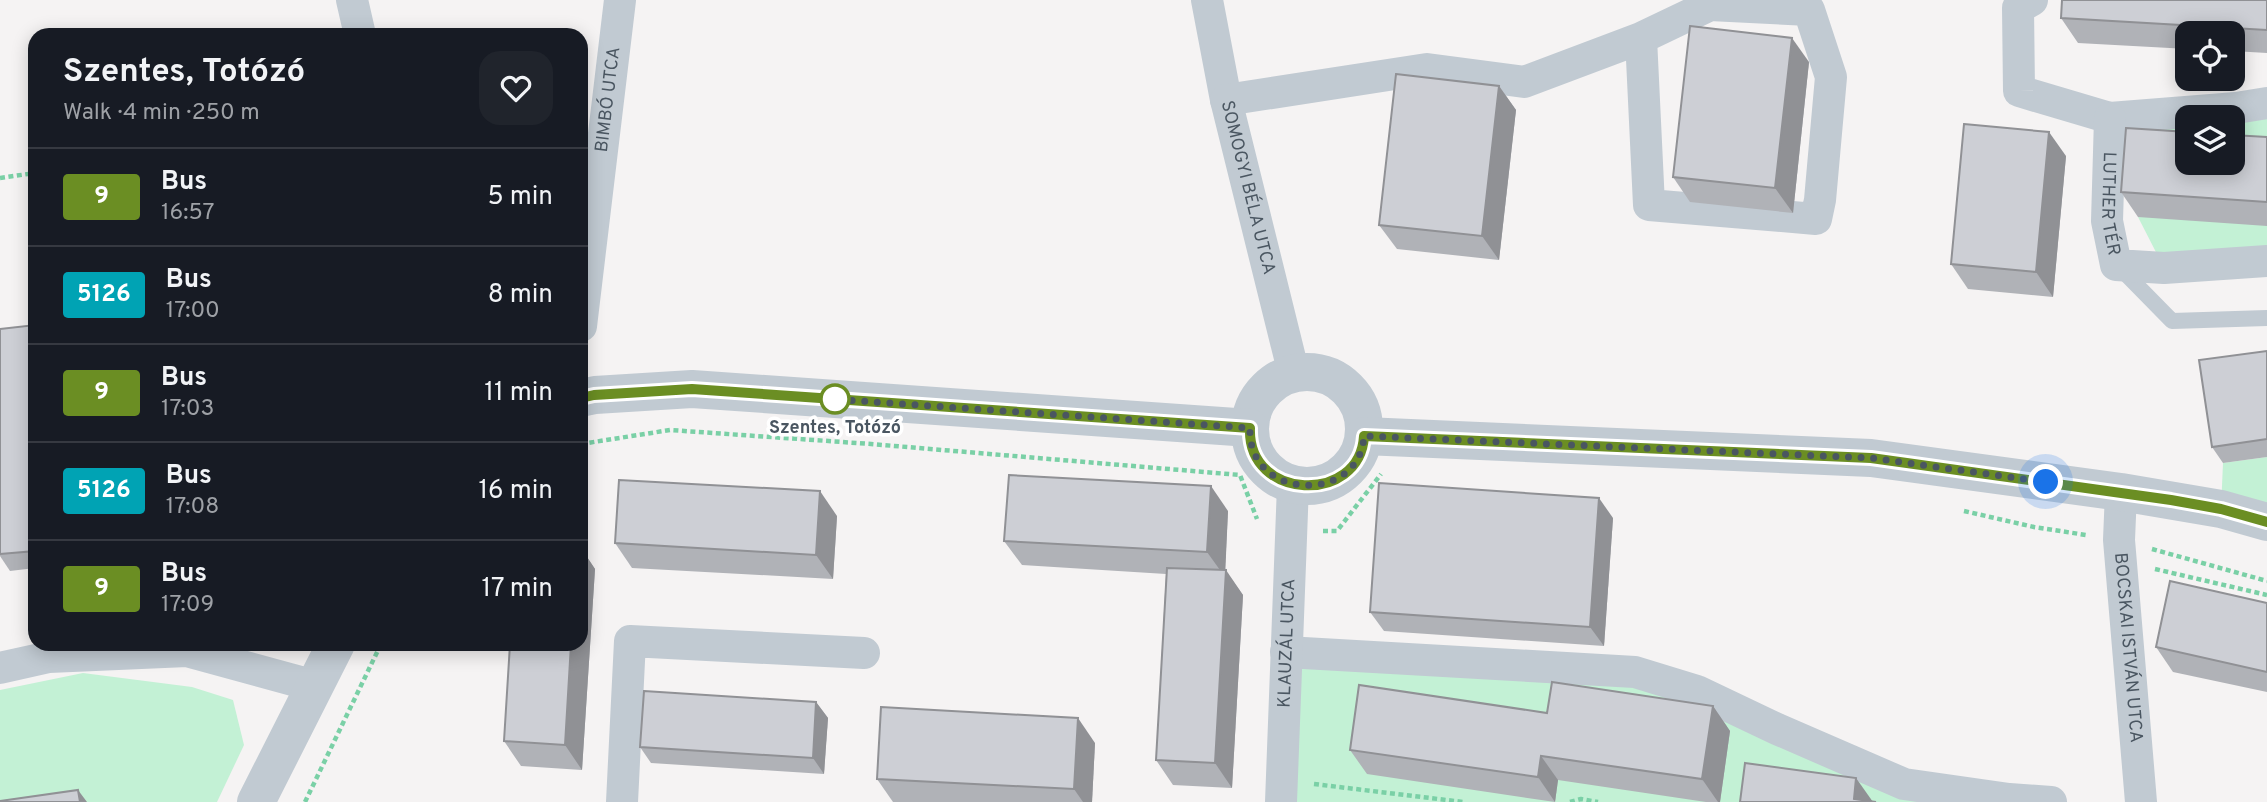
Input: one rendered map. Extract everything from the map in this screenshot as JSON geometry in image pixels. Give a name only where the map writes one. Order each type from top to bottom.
[{"type":"street","points":[[352,0],[358,28]]},
{"type":"street","name":"BIMBÓ UTCA","points":[[588,267],[620,0]]},
{"type":"street","name":"SOMOGYI BÉLA UTCA","points":[[1207,0],[1226,100],[1290,358],[1291,374]]},
{"type":"street","points":[[2023,3],[2020,91],[2110,118],[2267,103]]},
{"type":"street","points":[[1226,100],[1427,69],[1524,82],[1641,38],[1710,5],[1809,10],[1831,77],[1816,219],[1649,205],[1641,38]]},
{"type":"street","name":"LUTHER TÉR","points":[[2110,118],[2107,221],[2116,265],[2164,268],[2267,261]]},
{"type":"street","points":[[1305,371],[1322,373],[1338,381],[1351,392],[1360,408],[1364,423],[1364,436],[1358,455],[1349,468],[1337,478],[1314,486],[1293,485],[1275,477],[1263,467],[1254,452],[1250,417],[1258,399],[1270,384],[1291,374],[1305,371]]},
{"type":"street","points":[[588,396],[692,389],[1250,428]]},
{"type":"street","points":[[1364,436],[1871,458],[2121,492],[2221,509],[2267,522]]},
{"type":"street","name":"KLAUZÁL UTCA","points":[[1281,791],[1293,485]]},
{"type":"street","name":"BOCSKAI ISTVÁN UTCA","points":[[2121,492],[2121,561],[2141,802]]},
{"type":"street","points":[[622,802],[630,641],[864,653]]},
{"type":"street","points":[[256,802],[332,651]]},
{"type":"street","points":[[0,668],[49,657],[187,652],[315,686]]},
{"type":"street","points":[[1286,652],[1635,672],[1697,691],[1905,784],[2008,799],[2051,802]]},
{"type":"lane","points":[[2116,265],[2172,321],[2267,318]]},
{"type":"path","points":[[0,178],[28,174]]},
{"type":"path","points":[[588,443],[670,430],[1240,475],[1259,526],[1337,531],[1380,474],[1391,471]]},
{"type":"path","points":[[2121,561],[2267,595]]},
{"type":"path","points":[[305,802],[378,651]]},
{"type":"path","points":[[1281,791],[1463,802]]},
{"type":"path","points":[[1570,802],[1581,799],[1598,802]]},
{"type":"green space","points":[[2267,107],[2267,248],[2159,258],[2138,217],[2125,129],[2175,122],[2175,175],[2245,175],[2245,113]]},
{"type":"green space","points":[[2267,457],[2267,522],[2221,509],[2223,463]]},
{"type":"green space","points":[[1286,652],[1635,672],[1904,784],[2051,802],[1281,802]]},
{"type":"green space","points":[[83,673],[192,687],[233,700],[244,745],[217,802],[0,802],[0,690]]},
{"type":"building","points":[[2062,0],[2267,0],[2267,30],[2245,29],[2245,21],[2175,21],[2175,25],[2061,18]]},
{"type":"building","points":[[1690,26],[1792,38],[1775,188],[1673,177]]},
{"type":"building","points":[[1396,74],[1499,86],[1482,236],[1379,225]]},
{"type":"building","points":[[1964,124],[2049,132],[2036,272],[1951,264]]},
{"type":"building","points":[[2126,128],[2175,131],[2175,175],[2245,175],[2245,136],[2267,137],[2267,202],[2121,192]]},
{"type":"building","points":[[28,326],[28,552],[0,554],[0,329]]},
{"type":"building","points":[[2267,351],[2267,439],[2212,447],[2199,360]]},
{"type":"building","points":[[1009,475],[1211,486],[1207,552],[1004,541]]},
{"type":"building","points":[[619,480],[820,491],[816,555],[615,543]]},
{"type":"building","points":[[1379,483],[1599,498],[1590,627],[1370,612]]},
{"type":"building","points":[[1167,568],[1226,570],[1215,763],[1156,760]]},
{"type":"building","points":[[2170,581],[2267,603],[2267,672],[2156,647]]},
{"type":"building","points":[[510,651],[571,651],[565,745],[504,741]]},
{"type":"building","points":[[1552,682],[1713,706],[1702,779],[1541,756],[1538,777],[1350,750],[1359,685],[1547,713]]},
{"type":"building","points":[[644,691],[816,702],[813,758],[640,747]]},
{"type":"building","points":[[881,707],[1078,718],[1074,789],[877,779]]},
{"type":"building","points":[[1745,763],[1856,778],[1854,799],[1876,802],[1740,802]]},
{"type":"building","points":[[78,790],[80,802],[0,802],[0,801]]},
{"type":"bus line","name":"9","points":[[588,396],[692,389],[1250,428],[1254,452],[1263,467],[1290,484],[1306,487],[1322,485],[1349,468],[1358,455],[1364,436],[1871,458],[2171,500],[2221,509],[2267,522]]},
{"type":"place","name":"Szentes, Totózó","points":[[835,399]]},
{"type":"route","points":[[835,399],[831,399],[1250,428],[1254,452],[1263,467],[1290,484],[1306,487],[1322,485],[1349,468],[1358,455],[1364,436],[1871,458],[2046,482]]}]
